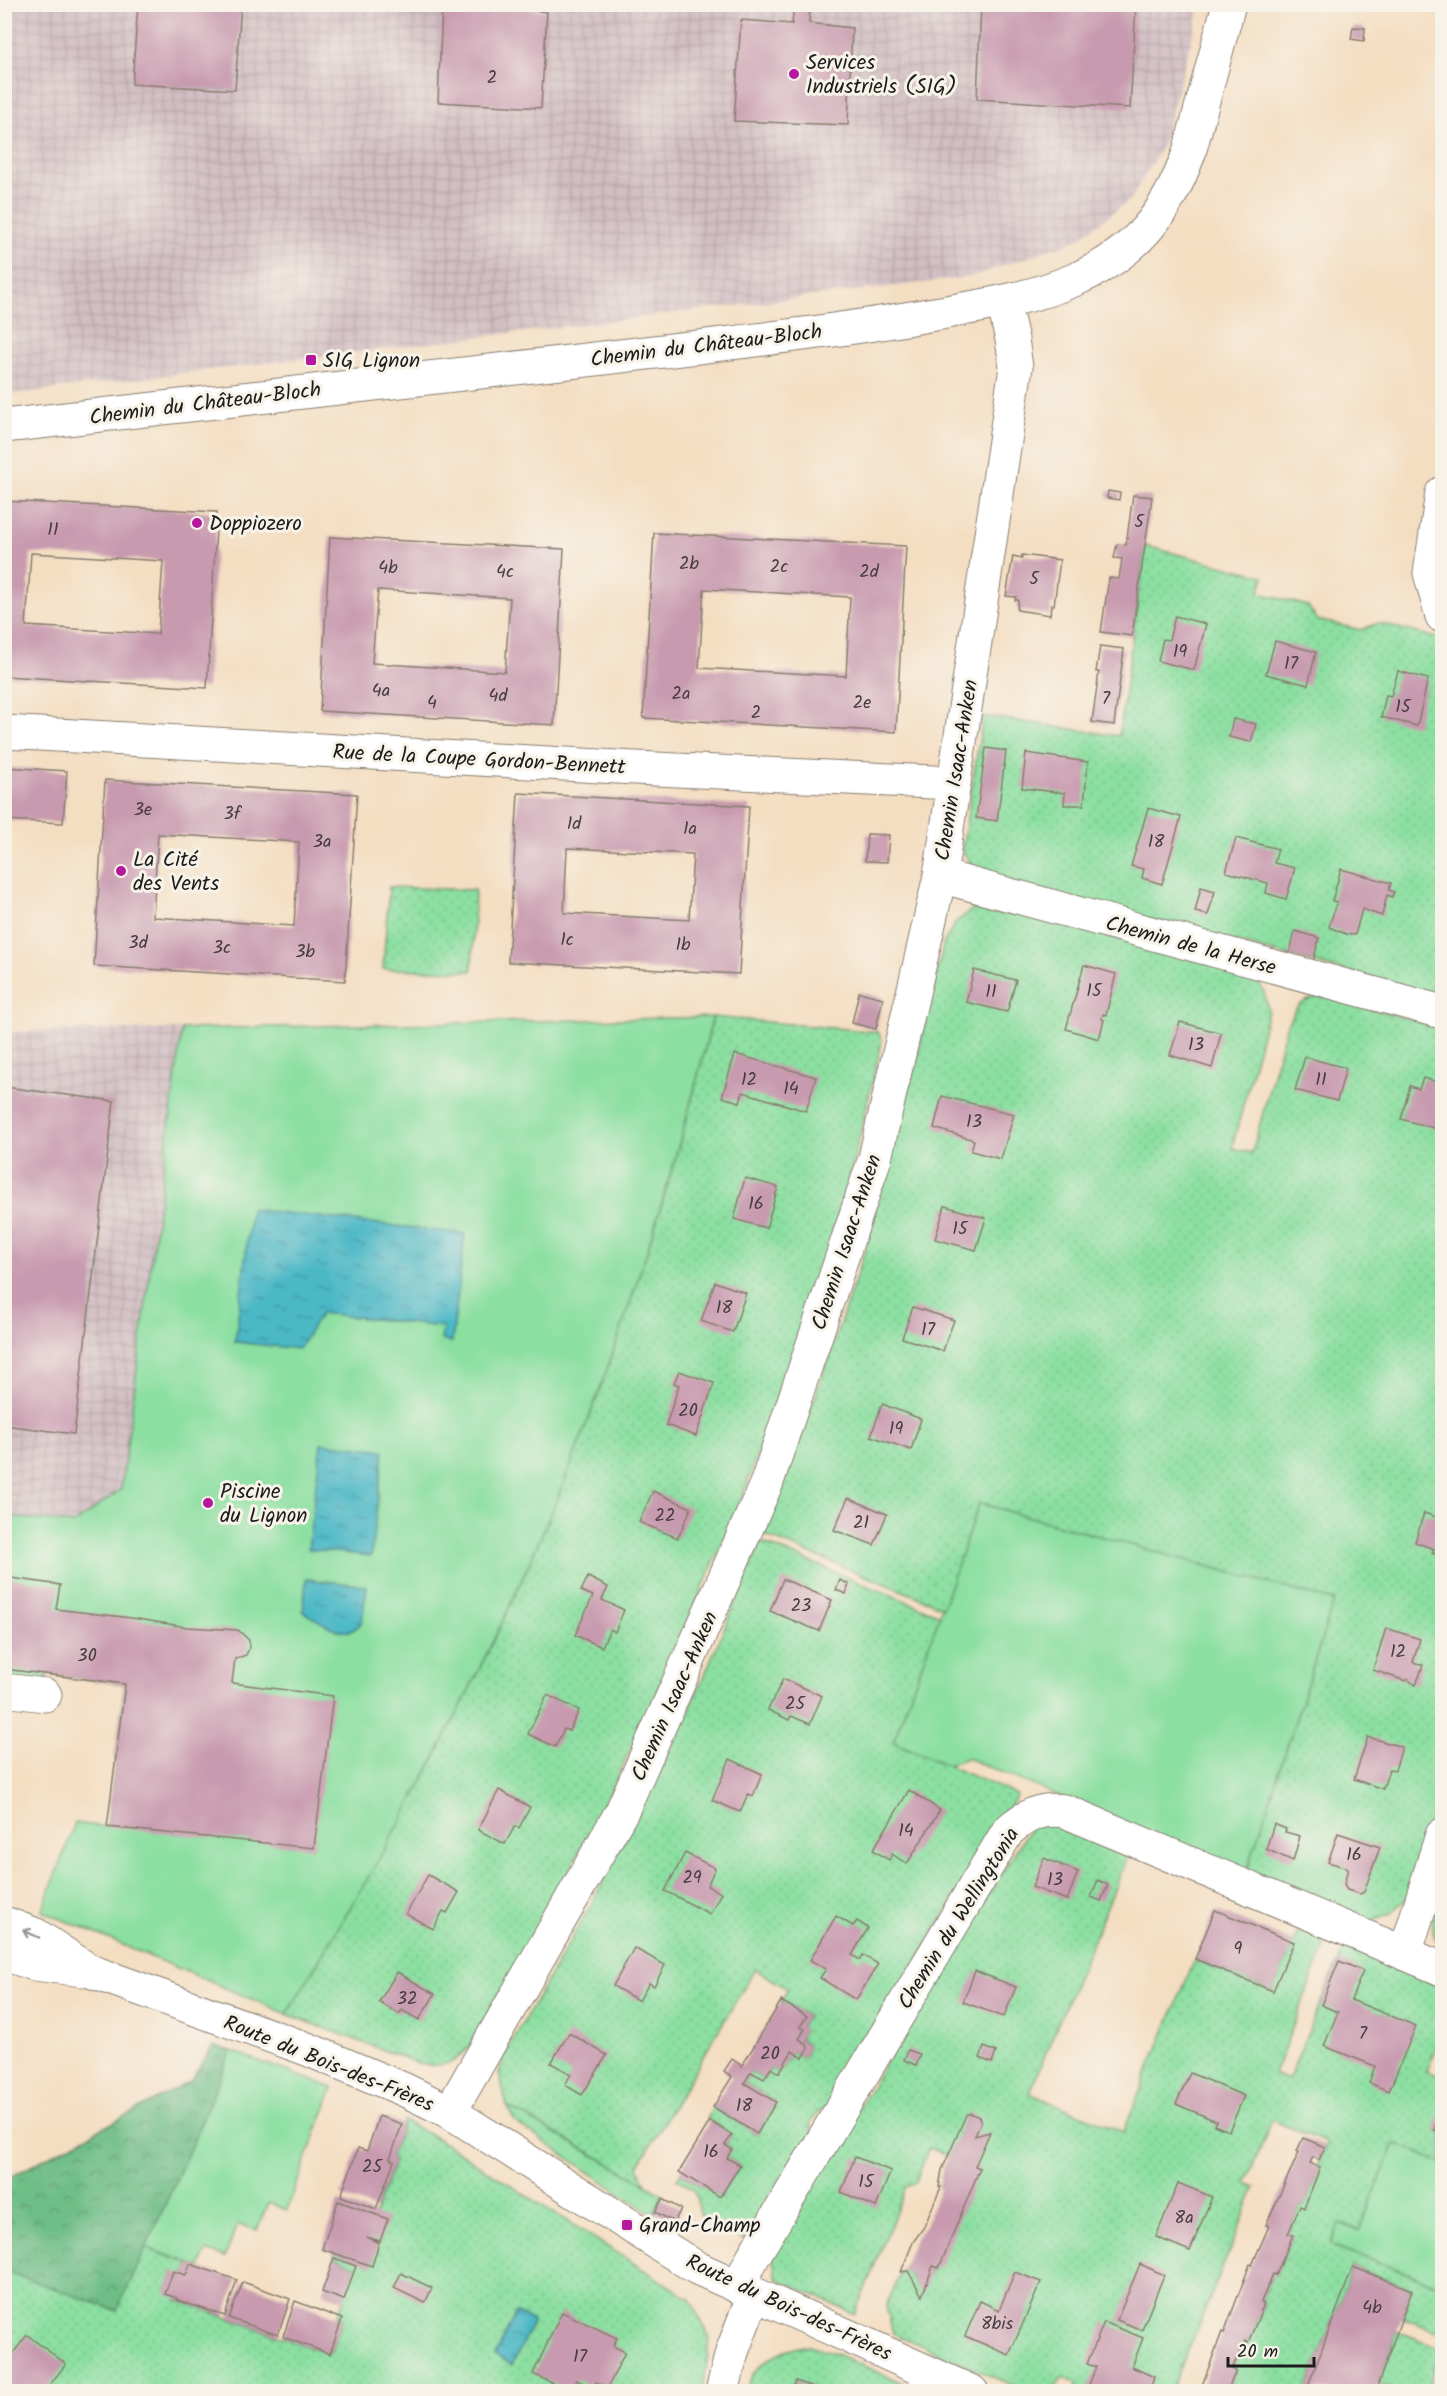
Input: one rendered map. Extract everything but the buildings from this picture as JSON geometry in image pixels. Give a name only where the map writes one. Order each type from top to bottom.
[{"type":"street","name":"Chemin du Château-Bloch","points":[[4,426],[848,328],[1003,302],[1075,279],[1103,265],[1142,236],[1159,216],[1180,177],[1189,153],[1229,4]]},
{"type":"street","name":"Chemin Isaac-Anken","points":[[450,2112],[622,1811],[768,1482],[875,1158],[940,876],[954,783],[1016,367],[1003,302]]},
{"type":"street","points":[[1443,493],[1430,573],[1443,616]]},
{"type":"street","name":"Rue de la Coupe Gordon-Bennett","points":[[4,732],[635,768],[954,783]]},
{"type":"street","name":"Chemin de la Herse","points":[[940,876],[1443,1012]]},
{"type":"street","points":[[4,1690],[45,1695]]},
{"type":"street","name":"Chemin du Wellingtonia","points":[[722,2391],[759,2247],[1008,1831],[1020,1820],[1035,1812],[1048,1809],[1065,1810],[1443,1969]]},
{"type":"street","points":[[1405,1954],[1443,1834]]},
{"type":"street","name":"Route du Bois-des-Frères","points":[[4,1923],[36,1935],[90,1971]]},
{"type":"street","name":"Route du Bois-des-Frères","points":[[4,1954],[34,1964],[90,1971],[306,2049],[386,2082],[450,2112],[696,2268],[972,2391]]},
{"type":"shaded area","points":[[4,5],[1201,5],[1162,146],[1131,199],[1075,241],[969,277],[5,395]]},
{"type":"shaded area","points":[[182,1029],[121,1489],[74,1524],[5,1516],[4,1032]]},
{"type":"green space","points":[[1145,546],[1264,576],[1259,593],[1308,606],[1317,620],[1361,630],[1378,623],[1442,639],[1442,997],[977,873],[962,850],[983,716],[1119,736]]},
{"type":"green space","points":[[389,887],[475,890],[472,971],[383,969]]},
{"type":"green space","points":[[995,905],[1251,975],[1255,979],[1263,991],[1268,1011],[1232,1148],[1252,1153],[1286,1027],[1300,1004],[1325,996],[1442,1028],[1442,1786],[1407,1898],[1390,1914],[1368,1923],[1246,1874],[1334,1601],[979,1503],[943,1607],[764,1535],[796,1452],[861,1263],[916,1062],[944,942],[956,922],[973,909]]},
{"type":"green space","name":"Piscine du Lignon","points":[[713,1017],[693,1096],[647,1252],[594,1406],[532,1557],[475,1679],[414,1798],[287,2014],[42,1911],[75,1823],[107,1827],[125,1684],[47,1674],[46,1686],[5,1681],[5,1516],[74,1524],[121,1489],[182,1029]],"holes":[[[465,1235],[443,1327],[321,1313]],[[366,1586],[362,1621],[342,1632],[304,1611]]]},
{"type":"green space","points":[[713,1017],[878,1032],[882,1041],[852,1168],[817,1286],[742,1498],[653,1702],[605,1803],[553,1902],[469,2047],[449,2063],[423,2065],[287,2014],[414,1798],[475,1679],[532,1557],[594,1406],[647,1252],[693,1096]]},
{"type":"green space","points":[[979,1503],[1334,1601],[1246,1874],[967,1758],[947,1765],[893,1742]]},
{"type":"green space","points":[[761,1542],[940,1615],[893,1742],[1017,1795],[828,2107],[818,2112],[810,2124],[813,2132],[751,2237],[742,2239],[701,2216],[694,2189],[677,2179],[681,2173],[720,2197],[740,2165],[727,2158],[725,2145],[732,2135],[707,2119],[713,2107],[757,2134],[775,2102],[744,2083],[751,2072],[764,2079],[771,2068],[779,2072],[792,2051],[803,2058],[808,2049],[807,2044],[799,2039],[804,2030],[800,2027],[807,2016],[781,2001],[788,1989],[755,1969],[638,2166],[646,2184],[507,2106],[499,2073],[505,2054],[593,1901],[686,1718]]},
{"type":"green space","points":[[1049,1823],[1129,1854],[1029,2093],[1123,2132],[1195,1959],[1273,1991],[1300,1927],[1320,1935],[1324,1948],[1274,2074],[1288,2080],[1345,1946],[1442,1986],[1442,2034],[1427,2071],[1442,2077],[1442,2163],[1395,2143],[1359,2230],[1340,2223],[1330,2245],[1442,2286],[1442,2333],[1402,2318],[1412,2289],[1353,2267],[1306,2391],[1227,2391],[1236,2371],[1232,2369],[1245,2341],[1248,2342],[1264,2304],[1261,2302],[1273,2274],[1276,2275],[1292,2236],[1288,2234],[1300,2206],[1304,2207],[1320,2168],[1317,2166],[1327,2143],[1272,2120],[1246,2183],[1256,2187],[1171,2391],[1074,2391],[1077,2384],[1062,2377],[1054,2391],[1025,2391],[893,2333],[886,2306],[901,2272],[908,2271],[914,2281],[927,2280],[967,2199],[939,2187],[949,2156],[929,2148],[915,2183],[906,2187],[855,2314],[776,2278],[772,2252],[961,1937],[1031,1827]]},
{"type":"green space","points":[[1442,1883],[1442,1949],[1434,1934],[1433,1917]]},
{"type":"green space","points":[[213,2046],[231,2051],[118,2311],[5,2272],[5,2180],[191,2081]]},
{"type":"green space","points":[[231,2051],[333,2088],[287,2210],[268,2203],[257,2230],[238,2224],[225,2257],[206,2251],[200,2267],[146,2248]]},
{"type":"green space","points":[[507,2106],[663,2194],[653,2215],[515,2122]]},
{"type":"green space","points":[[404,2121],[436,2138],[690,2299],[710,2338],[703,2391],[5,2392],[5,2271],[117,2311],[146,2248],[190,2264],[177,2300],[330,2354],[342,2319],[337,2317],[356,2266],[334,2258],[335,2253],[358,2260],[394,2161],[390,2159]]},
{"type":"green space","points":[[1395,2143],[1442,2163],[1442,2286],[1330,2245],[1339,2223],[1359,2230]]},
{"type":"green space","points":[[1397,2332],[1441,2349],[1425,2391],[1397,2391],[1378,2384]]},
{"type":"green space","points":[[809,2345],[829,2351],[921,2391],[746,2392],[754,2373],[761,2365],[779,2354]]},
{"type":"water","points":[[251,1209],[465,1234],[452,1342],[441,1340],[443,1327],[321,1313],[299,1349],[235,1342]]},
{"type":"water","points":[[321,1443],[384,1450],[371,1556],[308,1549]]},
{"type":"water","points":[[306,1579],[367,1586],[362,1621],[356,1628],[349,1631],[334,1629],[303,1611]]},
{"type":"water","points":[[516,2312],[533,2321],[512,2365],[495,2356]]},
{"type":"place","name":"Services Industriels (SIG)","points":[[794,74]]},
{"type":"place","name":"SIG Lignon","points":[[311,360]]},
{"type":"place","name":"Doppiozero","points":[[197,523]]},
{"type":"place","name":"La Cité des Vents","points":[[121,871]]},
{"type":"place","name":"Piscine du Lignon","points":[[208,1503]]},
{"type":"place","name":"Grand-Champ","points":[[627,2225]]}]
